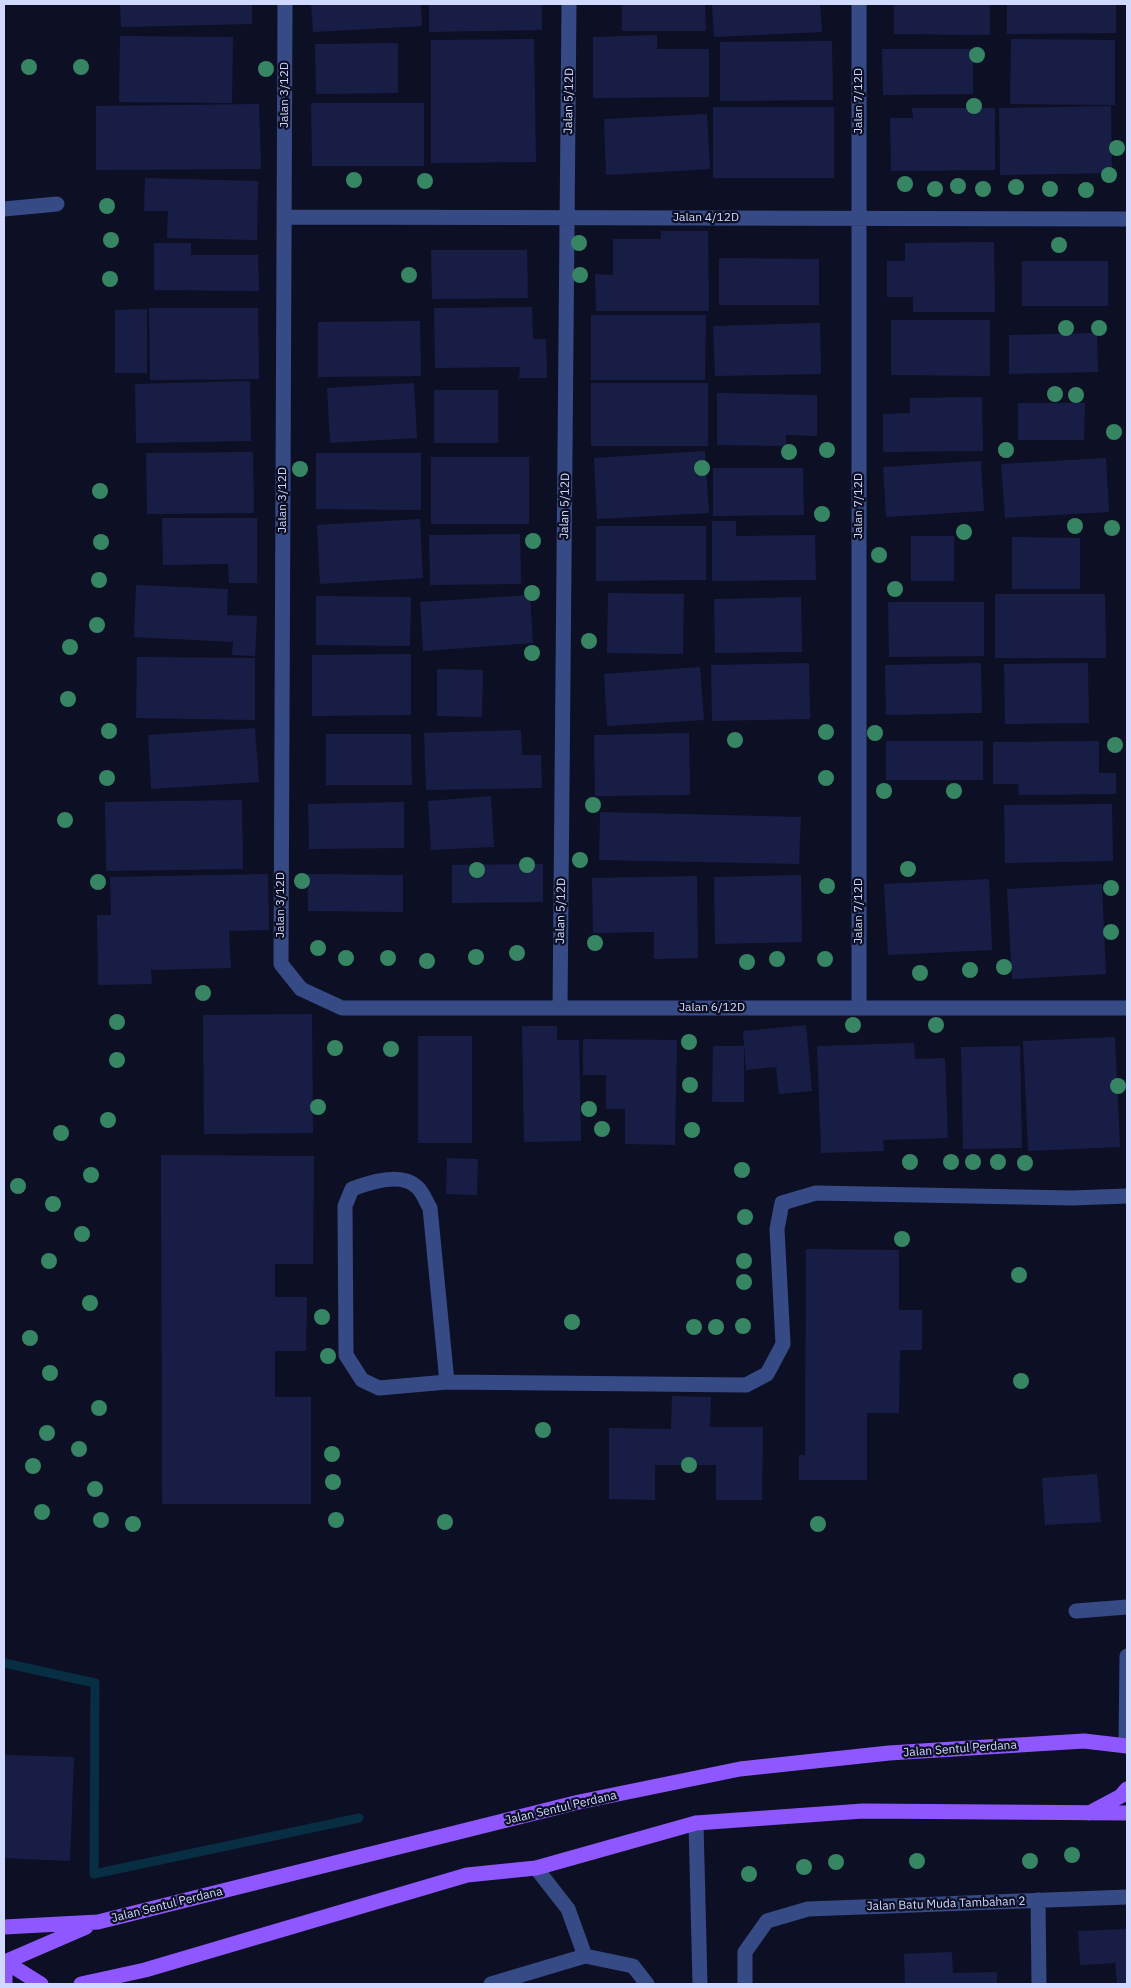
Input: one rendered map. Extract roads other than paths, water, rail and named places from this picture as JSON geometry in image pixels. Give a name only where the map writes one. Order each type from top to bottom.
[{"type":"main road","name":"Jalan Sentul Perdana","points":[[4,1927],[98,1922],[579,1802],[740,1769],[889,1753],[1084,1741],[1127,1746]]},
{"type":"main road","points":[[1085,1814],[1121,1796],[1127,1789]]},
{"type":"main road","points":[[81,1984],[145,1970],[467,1876],[536,1868],[696,1823],[863,1811],[1127,1813]]},
{"type":"main road","points":[[4,1962],[98,1922]]},
{"type":"main road","points":[[4,1962],[5,1984]]},
{"type":"main road","points":[[4,1962],[41,1984]]},
{"type":"street","name":"Jalan 3/12D","points":[[285,4],[281,964],[301,989]]},
{"type":"street","name":"Jalan 5/12D","points":[[560,1008],[570,4]]},
{"type":"street","name":"Jalan 7/12D","points":[[859,4],[859,1008]]},
{"type":"street","points":[[4,209],[57,204]]},
{"type":"street","name":"Jalan 4/12D","points":[[284,217],[1127,219]]},
{"type":"street","name":"Jalan 6/12D","points":[[301,989],[342,1008],[1127,1008]]},
{"type":"street","points":[[446,1382],[430,1208],[418,1187],[405,1179],[370,1182],[352,1188],[345,1206],[346,1355],[362,1380],[379,1388],[446,1382],[746,1385],[767,1374],[783,1344],[777,1229],[782,1203],[816,1193],[1072,1198],[1127,1196]]},
{"type":"street","points":[[1076,1611],[1127,1607]]},
{"type":"street","points":[[1127,1656],[1127,1746]]},
{"type":"street","points":[[696,1823],[700,1984]]},
{"type":"street","points":[[536,1868],[568,1909],[585,1956]]},
{"type":"street","name":"Jalan Batu Muda Tambahan 2","points":[[745,1984],[745,1952],[767,1921],[808,1909],[1127,1897]]},
{"type":"street","points":[[1038,1900],[1039,1984]]},
{"type":"street","points":[[492,1984],[585,1956],[633,1966],[647,1984]]},
{"type":"waterway","points":[[4,1663],[95,1683],[94,1874],[359,1818]]}]
